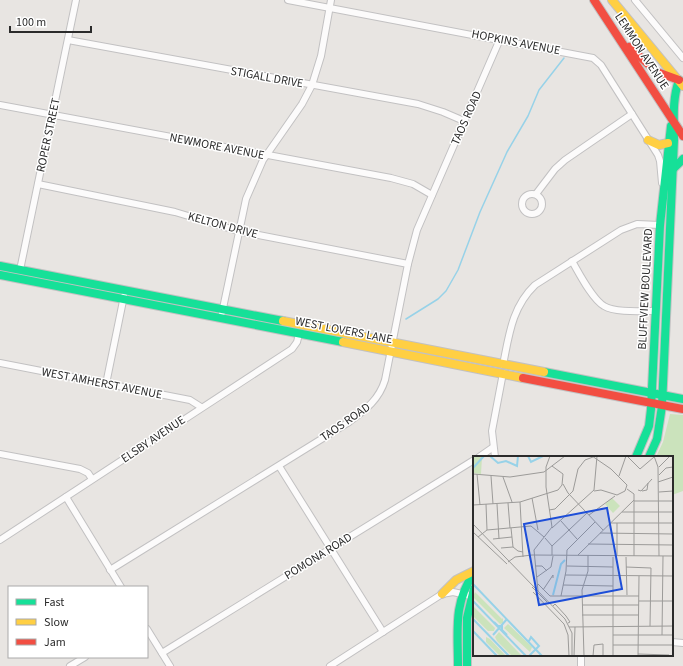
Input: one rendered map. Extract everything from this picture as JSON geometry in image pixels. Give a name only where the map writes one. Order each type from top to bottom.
[{"type":"main road","name":"LEMMON AVENUE","points":[[594,0],[683,136]]},
{"type":"main road","name":"LEMMON AVENUE","points":[[612,0],[664,60],[681,83]]},
{"type":"main road","points":[[617,34],[649,68],[661,75],[681,83]]},
{"type":"main road","name":"BLUFFVIEW BOULEVARD","points":[[649,456],[657,439],[663,396],[673,169],[673,121],[675,91],[681,83]]},
{"type":"main road","name":"BLUFFVIEW BOULEVARD","points":[[636,456],[649,426],[652,403],[660,225],[669,130],[673,121]]},
{"type":"main road","points":[[648,140],[660,145],[668,143]]},
{"type":"main road","points":[[673,169],[683,159]]},
{"type":"main road","points":[[660,225],[670,226]]},
{"type":"main road","name":"WEST LOVERS LANE","points":[[0,266],[124,295]]},
{"type":"main road","points":[[18,278],[20,270]]},
{"type":"main road","name":"WEST LOVERS LANE","points":[[0,275],[124,295],[221,314],[301,325],[392,347],[503,369],[662,406],[683,409]]},
{"type":"main road","points":[[656,311],[666,312]]},
{"type":"main road","name":"WEST LOVERS LANE","points":[[221,314],[299,334],[392,347]]},
{"type":"main road","points":[[299,334],[301,325]]},
{"type":"main road","name":"WEST LOVERS LANE","points":[[503,369],[683,399]]},
{"type":"main road","points":[[442,594],[456,580],[473,572]]},
{"type":"main road","points":[[458,666],[457,616],[461,594],[473,574]]},
{"type":"main road","points":[[467,666],[467,618],[472,593]]},
{"type":"street","name":"ROPER STREET","points":[[20,270],[76,0]]},
{"type":"street","name":"HOPKINS AVENUE","points":[[288,0],[500,39],[593,58],[600,65],[632,114],[660,161],[663,192]]},
{"type":"street","points":[[221,314],[238,231],[248,192],[266,156],[302,104],[312,85],[321,56],[331,0]]},
{"type":"street","name":"LEMMON AVENUE","points":[[635,0],[683,58]]},
{"type":"street","name":"TAOS ROAD","points":[[110,570],[349,422],[372,404],[382,389],[392,347],[408,264],[417,230],[500,39]]},
{"type":"street","name":"STIGALL DRIVE","points":[[68,40],[418,104],[464,121]]},
{"type":"street","name":"NEWMORE AVENUE","points":[[0,105],[266,156],[397,179],[413,184],[432,195]]},
{"type":"street","points":[[536,194],[555,169],[565,160],[632,114]]},
{"type":"street","name":"KELTON DRIVE","points":[[38,184],[157,208],[238,231],[408,264]]},
{"type":"street","points":[[495,456],[492,448],[494,420],[511,324],[519,304],[535,285],[629,226],[637,224],[660,225]]},
{"type":"street","points":[[572,261],[597,300],[603,306],[616,310],[656,311]]},
{"type":"street","points":[[106,384],[124,295]]},
{"type":"street","name":"ELSBY AVENUE","points":[[0,540],[292,348],[297,342],[299,334]]},
{"type":"street","name":"WEST AMHERST AVENUE","points":[[0,363],[190,400],[201,407]]},
{"type":"street","points":[[480,456],[492,448]]},
{"type":"street","points":[[0,454],[80,469],[88,473],[92,479]]},
{"type":"street","name":"POMONA ROAD","points":[[162,653],[473,461]]},
{"type":"street","points":[[278,466],[383,632]]},
{"type":"street","points":[[66,497],[120,586]]},
{"type":"street","points":[[330,666],[442,594],[448,592],[461,594],[472,593]]},
{"type":"street","points":[[150,639],[162,653],[170,666]]},
{"type":"street","points":[[673,642],[683,643]]},
{"type":"street","points":[[70,666],[83,658]]},
{"type":"green space","points":[[670,414],[683,415],[683,491],[673,495],[673,456],[656,456],[663,442]]},
{"type":"waterway","points":[[406,319],[438,299],[446,291],[458,270],[480,212],[507,152],[528,116],[539,90],[564,58]]},
{"type":"traffic: fast","points":[[649,456],[657,439],[662,406],[674,140],[674,110],[675,95],[679,80]]},
{"type":"traffic: fast","points":[[636,456],[649,426],[651,409],[660,225],[671,126]]},
{"type":"traffic: fast","points":[[673,169],[683,159]]},
{"type":"traffic: fast","points":[[0,266],[283,321]]},
{"type":"traffic: fast","points":[[0,275],[343,342]]},
{"type":"traffic: fast","points":[[544,372],[683,399]]},
{"type":"traffic: fast","points":[[458,666],[458,618],[463,595],[467,584],[473,575]]},
{"type":"traffic: fast","points":[[467,666],[467,618],[473,593]]},
{"type":"traffic: slow","points":[[612,0],[683,86]]},
{"type":"traffic: slow","points":[[648,140],[659,145],[668,143]]},
{"type":"traffic: slow","points":[[283,321],[544,372]]},
{"type":"traffic: slow","points":[[343,342],[523,378]]},
{"type":"traffic: slow","points":[[442,594],[456,580],[473,572]]},
{"type":"traffic: jam","points":[[594,0],[683,136]]},
{"type":"traffic: jam","points":[[629,47],[657,72],[679,80]]},
{"type":"traffic: jam","points":[[523,378],[683,409]]}]
